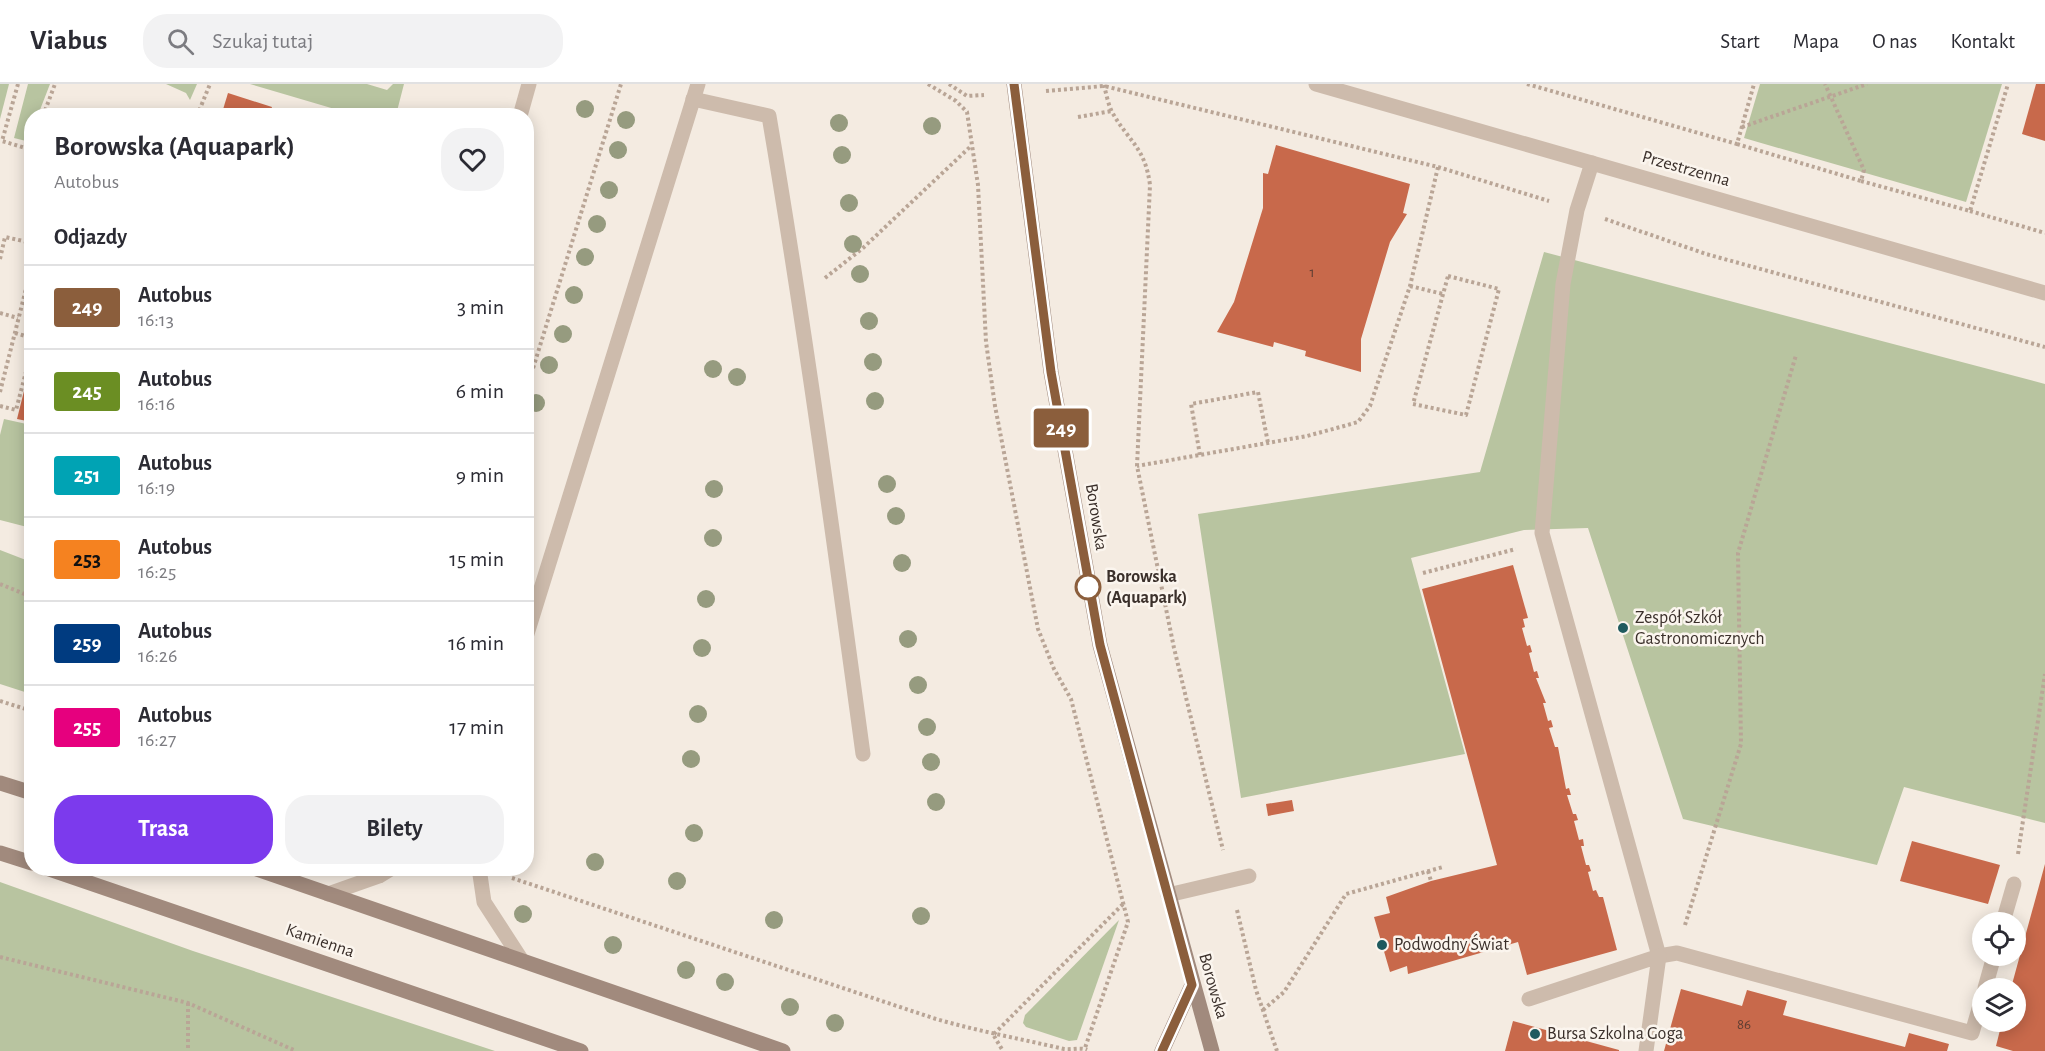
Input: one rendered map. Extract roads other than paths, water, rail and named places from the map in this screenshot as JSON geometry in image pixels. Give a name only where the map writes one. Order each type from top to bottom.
[{"type":"street","points":[[522,108],[529,84]]},
{"type":"street","points":[[534,609],[698,84]]},
{"type":"street","name":"Borowska","points":[[1014,84],[1051,372],[1100,645],[1212,1051]]},
{"type":"street","name":"Przestrzenna","points":[[1316,84],[2045,293]]},
{"type":"street","points":[[693,99],[769,116],[799,300],[863,754]]},
{"type":"street","points":[[1592,163],[1577,210],[1563,284],[1542,533],[1659,956],[1646,1051]]},
{"type":"street","points":[[0,783],[24,790]]},
{"type":"street","points":[[0,853],[24,860]]},
{"type":"street","name":"Kamienna","points":[[69,876],[581,1051]]},
{"type":"street","points":[[277,876],[783,1051]]},
{"type":"street","points":[[328,894],[379,876]]},
{"type":"street","points":[[480,876],[484,902],[520,959]]},
{"type":"street","points":[[1168,895],[1249,876]]},
{"type":"street","points":[[2006,912],[2014,884]]},
{"type":"street","points":[[1529,999],[1659,956],[1677,953],[1972,1032]]},
{"type":"street","points":[[1162,1051],[1192,985]]},
{"type":"place","name":"Borowska (Aquapark)","points":[[1088,587]]},
{"type":"place","name":"Zespół Szkół Gastronomicznych","points":[[1623,628]]},
{"type":"place","name":"Podwodny Świat","points":[[1382,945]]},
{"type":"place","name":"Bursa Szkolna Goga","points":[[1535,1034]]}]
